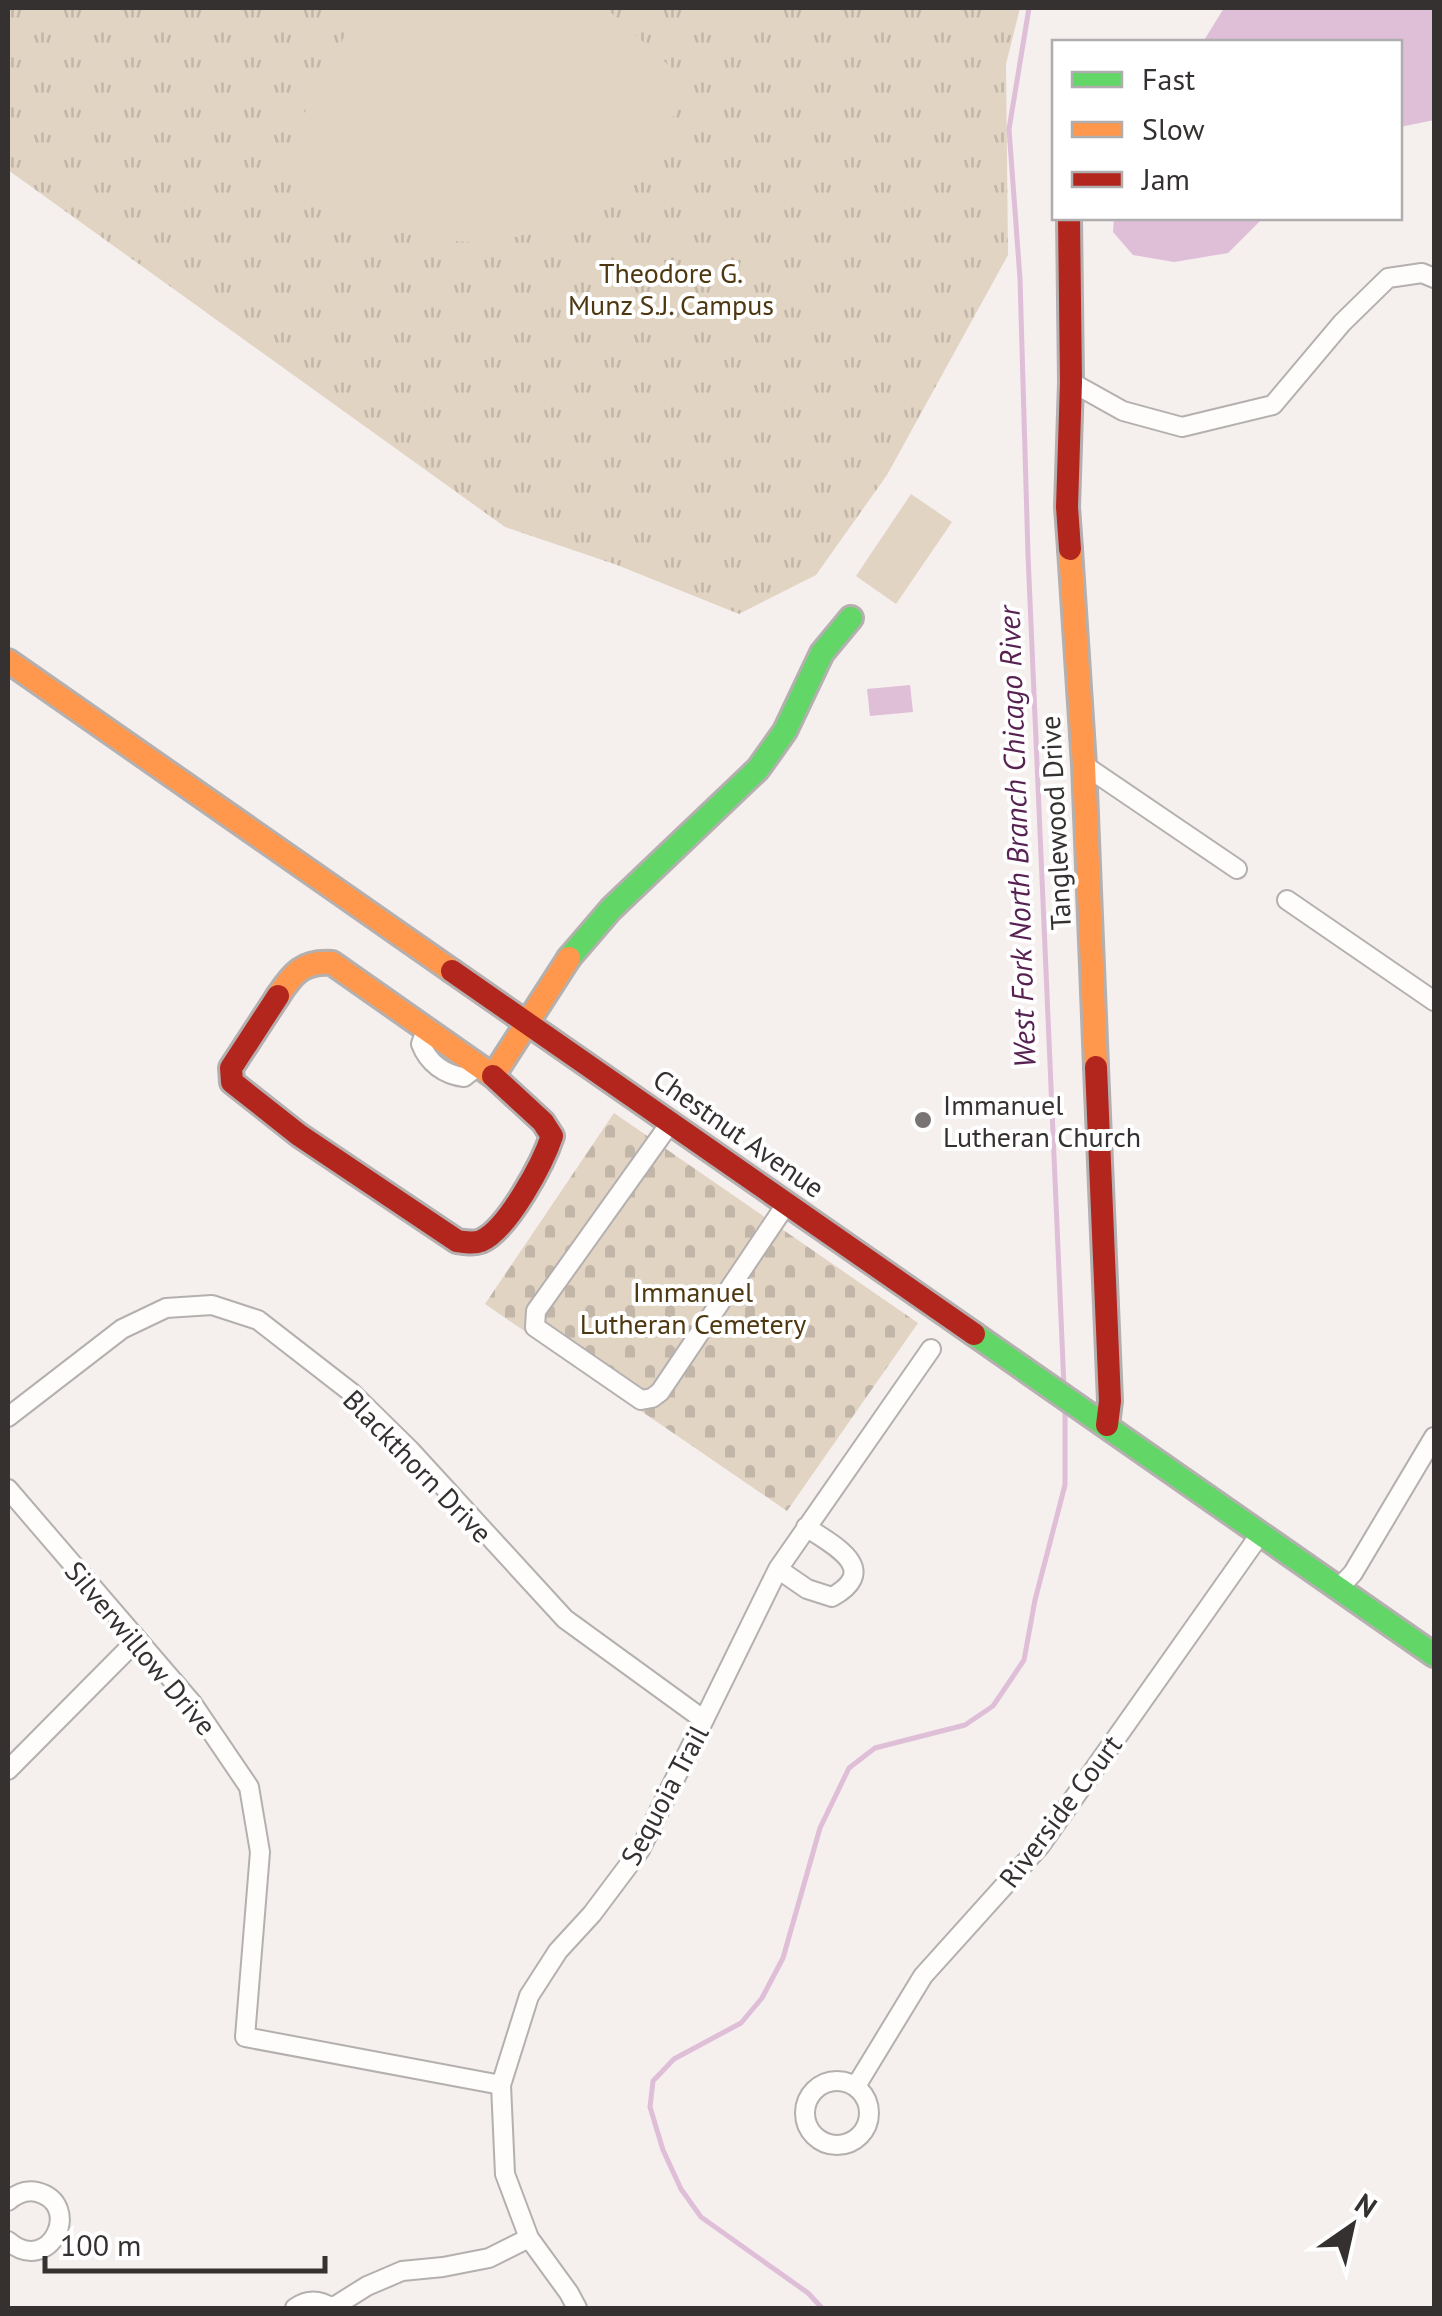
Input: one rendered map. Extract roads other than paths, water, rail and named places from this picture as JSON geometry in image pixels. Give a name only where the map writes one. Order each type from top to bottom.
[{"type":"street","name":"Tanglewood Drive","points":[[1069,220],[1067,507],[1084,765],[1110,1401],[1107,1426]]},
{"type":"street","points":[[1070,382],[1123,411],[1182,426],[1274,405],[1342,323],[1388,278],[1422,273],[1434,278]]},
{"type":"street","points":[[486,1071],[566,962],[612,909],[758,769],[785,731],[822,653],[851,618]]},
{"type":"street","name":"Chestnut Avenue","points":[[8,660],[1434,1655]]},
{"type":"street","points":[[1084,765],[1238,869]]},
{"type":"street","points":[[1287,900],[1434,1001]]},
{"type":"street","points":[[314,961],[332,963],[486,1071],[543,1122],[552,1136],[548,1153],[488,1237],[470,1244],[456,1241],[299,1136],[232,1082],[231,1068],[291,976],[301,965],[314,961]]},
{"type":"street","points":[[671,1122],[536,1312],[535,1327],[641,1400],[652,1398],[660,1392],[788,1203]]},
{"type":"street","name":"Blackthorn Drive","points":[[8,1417],[122,1329],[166,1308],[212,1304],[258,1320],[363,1404],[410,1450],[564,1620],[704,1720]]},
{"type":"street","name":"Sequoia Trail","points":[[577,2308],[570,2292],[529,2238],[505,2174],[501,2085],[529,1996],[558,1951],[592,1914],[640,1850],[778,1569],[931,1349]]},
{"type":"street","points":[[1340,1588],[1434,1437]]},
{"type":"street","name":"Silverwillow Drive","points":[[8,1489],[192,1703],[249,1787],[260,1852],[245,2037],[501,2085]]},
{"type":"street","points":[[778,1569],[807,1589],[832,1597],[852,1582],[852,1564],[845,1553],[806,1527]]},
{"type":"street","name":"Riverside Court","points":[[856,2086],[922,1976],[1040,1846],[1260,1533]]},
{"type":"street","points":[[8,1770],[136,1641]]},
{"type":"street","points":[[8,2200],[18,2192],[39,2192],[55,2205],[60,2224],[46,2247],[28,2251],[8,2244]]},
{"type":"street","points":[[295,2308],[317,2301],[332,2308],[366,2286],[402,2271],[443,2268],[489,2258],[529,2238]]},
{"type":"waterway","name":"West Fork North Branch Chicago River","points":[[1029,8],[1009,129],[1020,279],[1064,1387]]},
{"type":"waterway","name":"West Fork North Branch Chicago River","points":[[822,2308],[808,2293],[701,2217],[681,2189],[663,2150],[650,2107],[653,2081],[674,2059],[741,2023],[762,1998],[783,1958],[820,1828],[849,1768],[875,1748],[965,1725],[993,1706],[1024,1660],[1065,1485],[1065,1408]]},
{"type":"place","name":"Immanuel Lutheran Church","points":[[923,1120]]},
{"type":"park label","name":"Theodore G. Munz S.J. Campus","points":[[671,288]]},
{"type":"park label","name":"Immanuel Lutheran Cemetery","points":[[693,1307]]}]
